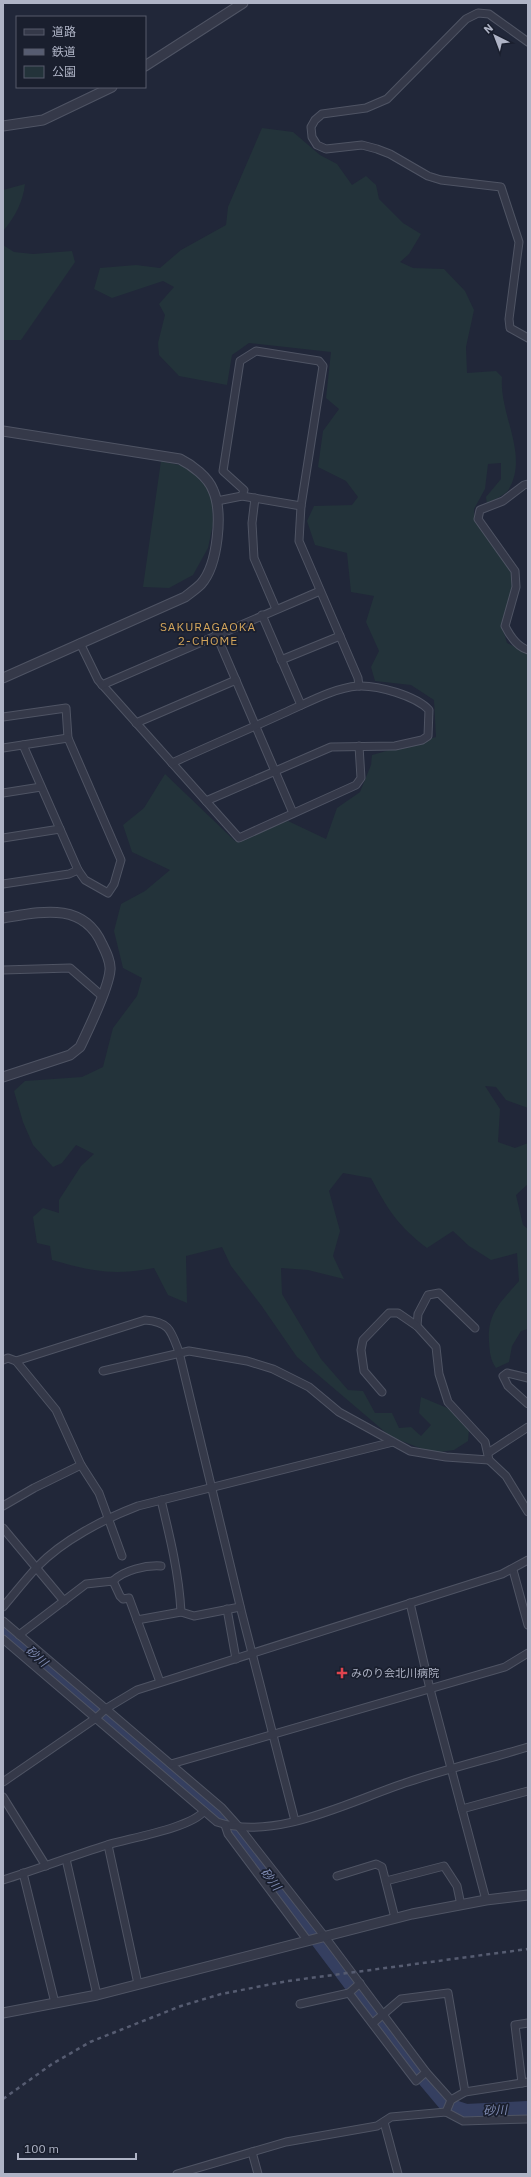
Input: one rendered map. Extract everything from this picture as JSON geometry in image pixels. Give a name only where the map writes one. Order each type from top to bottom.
[{"type":"street","points":[[146,65],[243,3]]},
{"type":"street","points":[[528,42],[489,14],[478,13],[466,18],[387,99],[366,108],[322,114],[315,120],[311,127],[312,137],[317,145],[326,149],[362,145],[390,154],[428,176],[441,180],[501,187],[520,242],[509,319],[510,328],[528,338]]},
{"type":"street","points":[[3,126],[43,120],[74,107],[110,88]]},
{"type":"street","points":[[242,496],[244,490],[223,471],[240,361],[256,351],[320,361],[323,366],[301,506],[299,541],[358,678],[359,686]]},
{"type":"street","points":[[3,432],[180,459],[191,465],[213,488],[217,501],[218,512],[213,560],[202,583],[185,598],[3,678]]},
{"type":"street","points":[[528,484],[524,485],[503,502],[480,510],[478,519],[515,571],[516,587],[505,626],[509,634],[522,649],[528,650]]},
{"type":"street","points":[[217,501],[242,496],[301,506]]},
{"type":"street","points":[[255,498],[252,523],[254,558],[276,609]]},
{"type":"street","points":[[102,685],[216,634],[320,591]]},
{"type":"street","points":[[262,615],[301,705]]},
{"type":"street","points":[[216,634],[257,725],[293,813]]},
{"type":"street","points":[[281,660],[340,636]]},
{"type":"street","points":[[80,643],[98,680],[102,685],[239,838],[356,785],[361,778],[359,746]]},
{"type":"street","points":[[136,723],[236,680]]},
{"type":"street","points":[[172,763],[301,705],[333,692],[359,686],[386,690],[422,702],[429,710],[428,736],[422,740],[395,746],[331,747],[206,801]]},
{"type":"street","points":[[3,717],[66,708],[68,738],[121,860],[114,884],[108,893],[85,880],[78,870],[23,745]]},
{"type":"street","points":[[3,748],[68,738]]},
{"type":"street","points":[[3,793],[41,787]]},
{"type":"street","points":[[3,838],[60,829]]},
{"type":"street","points":[[3,884],[70,874],[78,870]]},
{"type":"street","points":[[3,918],[49,911],[70,914],[88,924],[98,936],[107,955],[110,970],[102,996],[80,1047],[70,1055],[3,1077]]},
{"type":"street","points":[[3,970],[70,968],[102,996]]},
{"type":"street","points":[[417,1326],[418,1314],[428,1294],[439,1293],[475,1328]]},
{"type":"street","points":[[382,1392],[364,1371],[361,1350],[363,1340],[389,1313],[398,1313],[417,1326],[436,1347],[439,1374],[448,1402],[485,1442],[488,1456],[506,1476],[528,1512]]},
{"type":"street","points":[[16,1361],[145,1320],[158,1321],[170,1328],[179,1352],[240,1607],[295,1821]]},
{"type":"street","points":[[103,1371],[179,1352],[189,1351],[220,1355],[273,1369],[309,1387],[339,1412],[410,1451],[446,1458],[488,1456],[528,1427]]},
{"type":"street","points":[[3,1360],[8,1358],[16,1361],[56,1410],[81,1465],[98,1493],[109,1516],[122,1556]]},
{"type":"street","points":[[528,1378],[507,1373],[503,1376],[508,1386],[528,1404]]},
{"type":"street","points":[[3,1607],[37,1567],[52,1554],[109,1516],[161,1500],[393,1442]]},
{"type":"street","points":[[3,1506],[34,1488],[81,1465]]},
{"type":"street","points":[[161,1500],[173,1551],[180,1592],[181,1612]]},
{"type":"street","points":[[3,1528],[64,1601]]},
{"type":"street","points":[[3,1782],[96,1718],[106,1708],[137,1690],[513,1570],[528,1560]]},
{"type":"street","points":[[19,1636],[86,1584],[114,1581],[118,1576],[134,1570],[161,1566]]},
{"type":"street","points":[[513,1570],[528,1625]]},
{"type":"street","points":[[114,1581],[120,1596],[124,1599],[129,1598],[160,1682]]},
{"type":"street","points":[[410,1603],[430,1689],[486,1900]]},
{"type":"street","points":[[137,1620],[181,1612],[194,1616],[240,1607]]},
{"type":"street","points":[[227,1609],[236,1659]]},
{"type":"street","points":[[3,1621],[222,1808],[239,1827],[325,1937],[426,2072],[451,2100]]},
{"type":"street","points":[[3,1639],[96,1718],[104,1727],[217,1822],[224,1825],[239,1827],[278,1825],[295,1821],[408,1782],[528,1748]]},
{"type":"street","points":[[171,1764],[505,1667],[528,1653]]},
{"type":"street","points":[[462,1809],[528,1791]]},
{"type":"street","points":[[3,1797],[46,1866]]},
{"type":"street","points":[[3,1880],[108,1845],[177,1826],[201,1816],[204,1811]]},
{"type":"street","points":[[224,1825],[228,1834],[308,1941]]},
{"type":"street","points":[[108,1845],[138,1984]]},
{"type":"street","points":[[66,1859],[97,1995]]},
{"type":"street","points":[[336,1876],[376,1864],[382,1867],[395,1918]]},
{"type":"street","points":[[386,1881],[444,1866],[457,1886],[461,1905]]},
{"type":"street","points":[[23,1873],[55,2003]]},
{"type":"street","points":[[3,2013],[97,1995],[395,1918],[486,1900],[528,1895]]},
{"type":"street","points":[[300,2004],[349,1992],[360,1983]]},
{"type":"street","points":[[349,1992],[416,2081],[426,2072]]},
{"type":"street","points":[[372,2023],[401,1999],[448,1993],[465,2092]]},
{"type":"street","points":[[446,2112],[451,2100],[465,2092],[525,2083],[515,2025],[528,2023]]},
{"type":"street","points":[[177,2174],[286,2142],[377,2126],[391,2117],[446,2112],[463,2122],[528,2122]]},
{"type":"street","points":[[384,2122],[398,2174]]},
{"type":"street","points":[[252,2152],[258,2174]]},
{"type":"green space","points":[[262,128],[293,132],[320,155],[337,164],[352,185],[366,176],[376,185],[379,199],[403,223],[421,234],[409,254],[400,262],[413,268],[444,269],[465,291],[474,310],[466,347],[467,373],[496,371],[502,377],[502,391],[515,448],[516,462],[514,476],[509,489],[487,504],[486,497],[501,479],[501,463],[488,464],[485,489],[474,509],[475,522],[510,565],[514,576],[513,590],[502,626],[507,643],[528,653],[528,1108],[506,1100],[496,1087],[485,1086],[500,1109],[498,1142],[515,1148],[528,1143],[528,1184],[516,1195],[523,1225],[528,1229],[528,1329],[521,1331],[512,1346],[509,1362],[496,1368],[490,1353],[490,1323],[496,1308],[519,1281],[517,1253],[491,1260],[469,1246],[453,1231],[427,1248],[408,1232],[394,1217],[371,1178],[343,1173],[329,1191],[340,1231],[333,1256],[344,1279],[308,1270],[281,1268],[282,1294],[321,1359],[348,1390],[363,1391],[375,1413],[392,1413],[399,1428],[411,1427],[421,1436],[431,1425],[419,1413],[421,1397],[452,1410],[469,1430],[468,1441],[454,1450],[433,1453],[391,1437],[297,1357],[261,1305],[231,1266],[222,1247],[186,1256],[187,1303],[168,1295],[154,1268],[114,1272],[79,1267],[52,1260],[50,1246],[37,1243],[33,1217],[43,1208],[59,1213],[59,1200],[81,1166],[94,1154],[76,1145],[62,1163],[53,1167],[33,1145],[23,1122],[14,1091],[25,1081],[82,1077],[103,1067],[113,1028],[137,996],[142,978],[123,968],[114,931],[121,904],[145,891],[170,870],[132,852],[123,825],[144,808],[165,774],[235,841],[288,821],[326,839],[337,808],[360,792],[371,765],[372,755],[436,737],[434,700],[411,685],[375,681],[371,667],[379,651],[366,622],[374,596],[351,592],[347,553],[315,545],[307,521],[314,506],[352,505],[358,497],[346,481],[318,467],[323,431],[339,409],[326,398],[331,352],[249,343],[232,355],[227,385],[179,376],[159,355],[158,343],[165,315],[159,304],[174,287],[163,281],[112,298],[94,289],[100,268],[136,265],[160,268],[181,250],[226,225],[228,207]]},
{"type":"green space","points":[[25,184],[18,209],[3,231],[3,190]]},
{"type":"green space","points":[[3,245],[14,252],[33,254],[72,251],[75,262],[21,340],[3,340]]},
{"type":"green space","points":[[161,461],[188,467],[208,488],[212,498],[213,524],[208,548],[193,575],[169,588],[143,587]]},
{"type":"waterway","name":"砂川","points":[[3,1627],[216,1810],[238,1835],[403,2054],[445,2104],[466,2111],[528,2108]]},
{"type":"railway","points":[[3,2099],[52,2064],[90,2042],[181,2006],[221,1994],[288,1981],[528,1949]]},
{"type":"place","name":"みのり会北川病院","points":[[342,1673]]},
{"type":"district","name":"SAKURAGAOKA 2-CHOME","points":[[208,633]]}]
